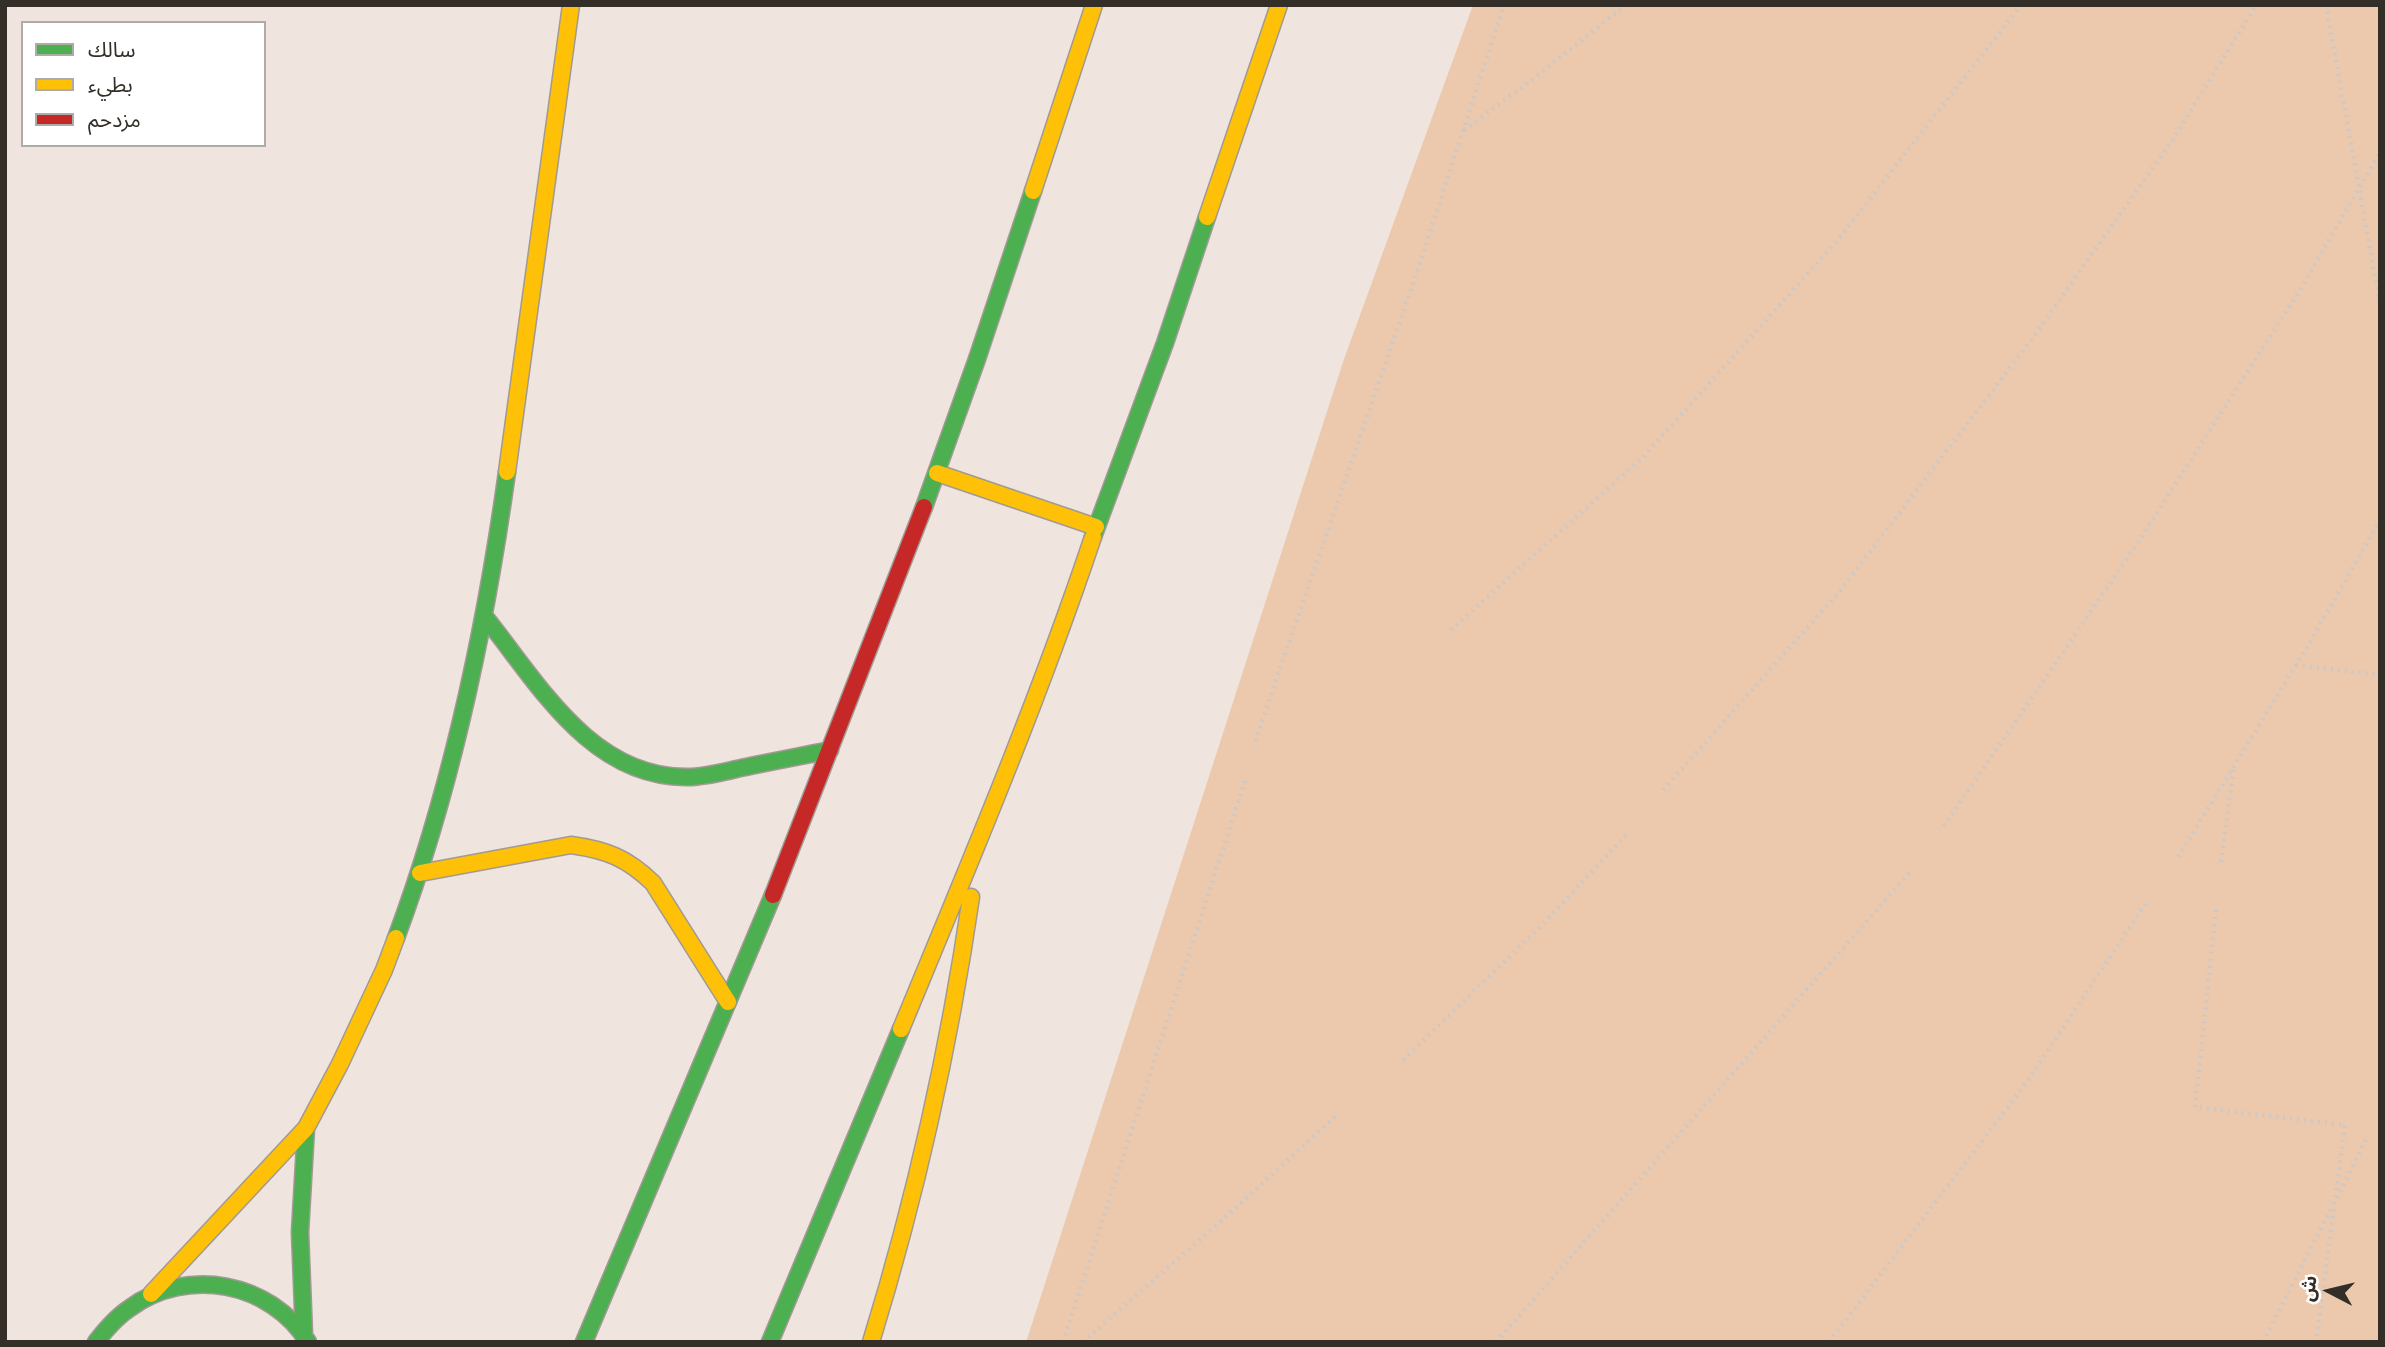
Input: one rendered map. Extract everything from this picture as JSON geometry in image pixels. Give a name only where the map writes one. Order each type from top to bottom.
[{"type":"street","points":[[151,1294],[306,1128],[340,1064],[384,970],[420,873],[454,752],[485,617],[571,5]]},
{"type":"street","points":[[584,1342],[728,1002],[830,750],[937,473],[1094,5]]},
{"type":"street","points":[[770,1342],[977,846],[1073,596],[1165,343],[1279,5]]},
{"type":"street","points":[[937,473],[1096,527]]},
{"type":"street","points":[[485,617],[580,734],[610,757],[635,768],[660,775],[686,777],[830,750]]},
{"type":"street","points":[[420,873],[571,845],[615,855],[636,867],[653,883],[728,1002]]},
{"type":"street","points":[[871,1342],[917,1184],[943,1072],[963,960],[977,846]]},
{"type":"street","points":[[306,1128],[298,1231],[306,1338]]},
{"type":"street","points":[[80,1337],[101,1335],[126,1308],[151,1294],[178,1285],[206,1283],[234,1287],[269,1303],[285,1314],[306,1338]]},
{"type":"path","points":[[1255,741],[1417,272],[1504,5]]},
{"type":"path","points":[[1463,130],[1533,79],[1626,5]]},
{"type":"path","points":[[1451,630],[1653,446],[1837,242],[2021,5]]},
{"type":"path","points":[[1663,790],[1840,591],[2023,351],[2172,141],[2256,5]]},
{"type":"path","points":[[2326,5],[2380,304]]},
{"type":"path","points":[[1944,826],[2137,544],[2298,293],[2380,152]]},
{"type":"path","points":[[2178,857],[2296,665],[2380,520]]},
{"type":"path","points":[[2296,665],[2380,675]]},
{"type":"path","points":[[2221,862],[2235,764]]},
{"type":"path","points":[[1063,1342],[1245,781]]},
{"type":"path","points":[[1403,1060],[1539,927],[1627,834]]},
{"type":"path","points":[[1496,1342],[1912,870]]},
{"type":"path","points":[[1829,1342],[2027,1082],[2147,901]]},
{"type":"path","points":[[2216,910],[2195,1107],[2345,1125],[2316,1342]]},
{"type":"path","points":[[1083,1342],[1339,1113]]},
{"type":"path","points":[[2263,1342],[2368,1135]]},
{"type":"shaded area","points":[[1473,5],[2380,5],[2380,1342],[1026,1342],[1344,359]]},
{"type":"traffic: fast","points":[[924,507],[1033,191]]},
{"type":"traffic: fast","points":[[1093,537],[1165,343],[1207,217]]},
{"type":"traffic: fast","points":[[396,938],[450,767],[477,650],[507,472]]},
{"type":"traffic: fast","points":[[485,617],[547,697],[570,722],[595,744],[622,762],[653,773],[694,777],[830,750]]},
{"type":"traffic: fast","points":[[584,1342],[773,895]]},
{"type":"traffic: fast","points":[[770,1342],[901,1029]]},
{"type":"traffic: fast","points":[[304,1335],[300,1232],[306,1128]]},
{"type":"traffic: fast","points":[[96,1342],[120,1315],[152,1295],[177,1287],[202,1284],[250,1294],[273,1305],[292,1322],[308,1342]]},
{"type":"traffic: slow","points":[[507,472],[571,5]]},
{"type":"traffic: slow","points":[[1033,191],[1094,5]]},
{"type":"traffic: slow","points":[[1207,217],[1279,5]]},
{"type":"traffic: slow","points":[[937,473],[1096,527]]},
{"type":"traffic: slow","points":[[901,1029],[1025,723],[1093,537]]},
{"type":"traffic: slow","points":[[420,873],[571,845],[616,856],[653,883],[728,1002]]},
{"type":"traffic: slow","points":[[871,1342],[903,1232],[930,1121],[971,897]]},
{"type":"traffic: slow","points":[[151,1294],[306,1128],[340,1064],[396,938]]},
{"type":"traffic: jam","points":[[773,895],[924,507]]}]
